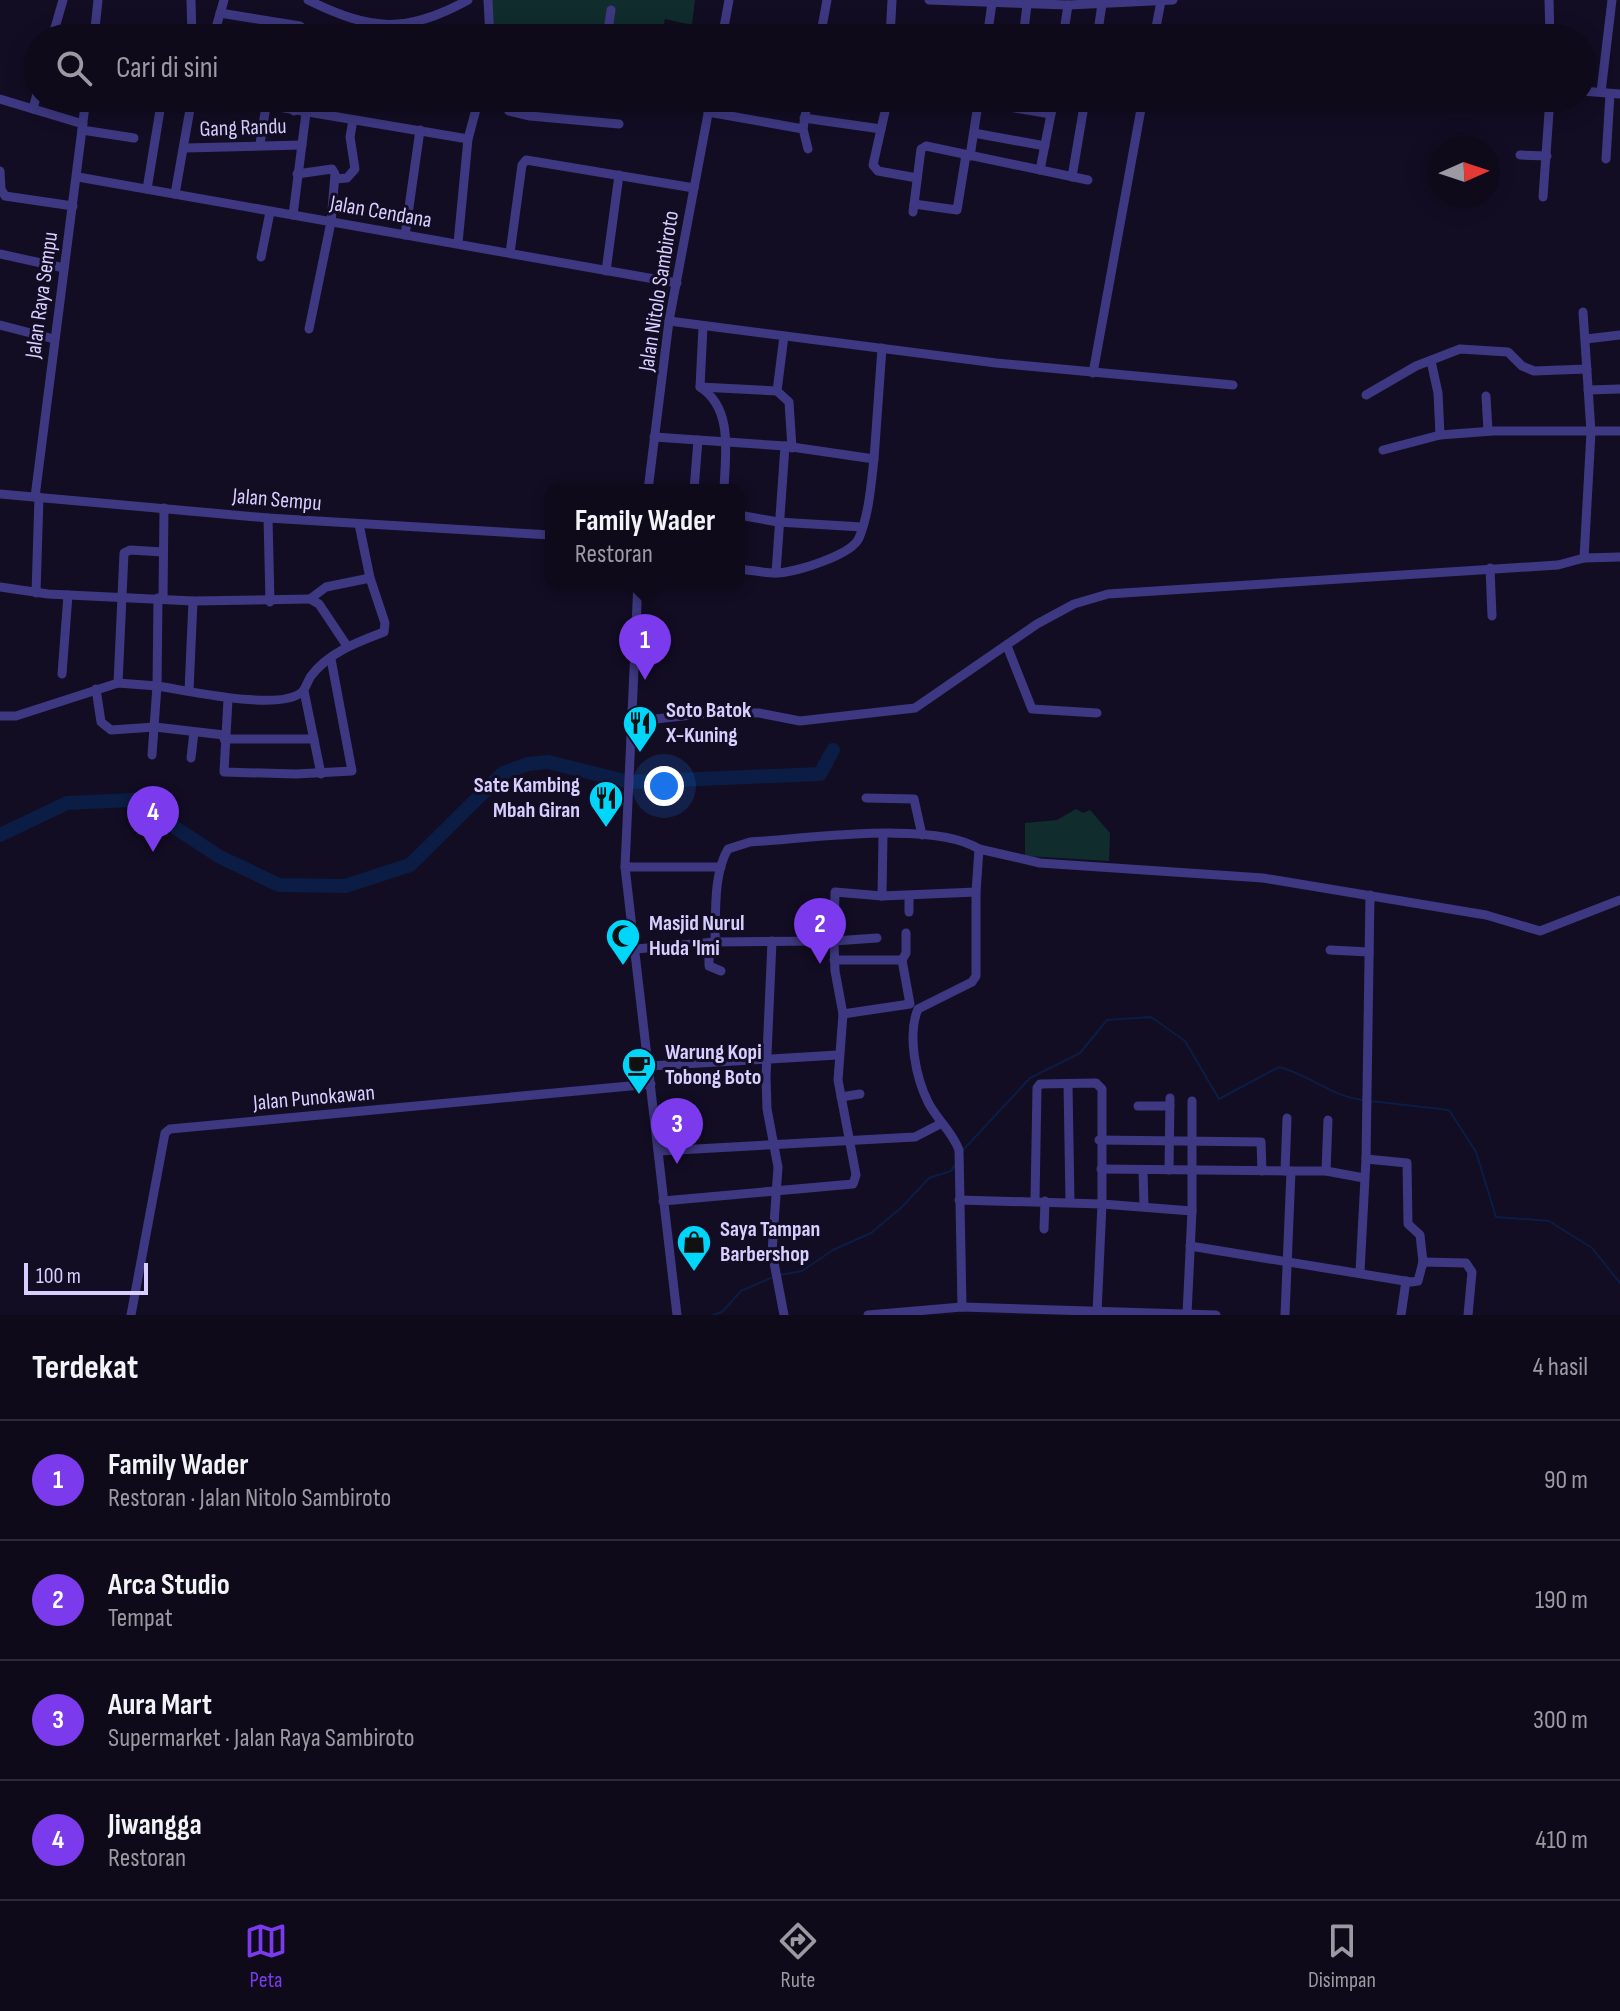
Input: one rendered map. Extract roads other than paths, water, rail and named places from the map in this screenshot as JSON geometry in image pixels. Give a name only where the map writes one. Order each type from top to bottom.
[{"type":"street","points":[[56,24],[63,0]]},
{"type":"street","points":[[95,24],[98,0]]},
{"type":"street","points":[[191,0],[192,24]]},
{"type":"street","points":[[217,24],[224,0]]},
{"type":"street","points":[[308,0],[366,24]]},
{"type":"street","points":[[380,24],[428,20],[468,0]]},
{"type":"street","points":[[488,0],[489,24]]},
{"type":"street","points":[[823,24],[827,0]]},
{"type":"street","points":[[891,24],[892,0]]},
{"type":"street","points":[[929,0],[1027,5],[1173,0]]},
{"type":"street","points":[[1549,0],[1550,24]]},
{"type":"street","points":[[1606,159],[1612,0]]},
{"type":"street","points":[[725,24],[731,1]]},
{"type":"street","points":[[1157,24],[1161,1]]},
{"type":"street","points":[[989,24],[992,3]]},
{"type":"street","points":[[1099,24],[1102,4]]},
{"type":"street","points":[[1025,24],[1027,5]]},
{"type":"street","points":[[1065,24],[1068,5]]},
{"type":"street","points":[[609,24],[611,10]]},
{"type":"street","points":[[220,13],[288,24]]},
{"type":"street","points":[[0,99],[24,106]]},
{"type":"street","points":[[41,112],[82,127],[134,138]]},
{"type":"street","name":"Jalan Raya Sempu","points":[[36,593],[37,497],[84,112]]},
{"type":"street","points":[[147,189],[160,112]]},
{"type":"street","points":[[175,194],[190,112]]},
{"type":"street","points":[[260,144],[265,112]]},
{"type":"street","points":[[300,112],[468,139]]},
{"type":"street","points":[[458,243],[468,139],[475,112]]},
{"type":"street","points":[[513,112],[619,124]]},
{"type":"street","points":[[708,112],[803,129]]},
{"type":"street","name":"Jalan Nitolo Sambiroto","points":[[649,484],[669,321],[708,112]]},
{"type":"street","points":[[805,112],[803,129],[808,149]]},
{"type":"street","points":[[885,112],[875,168],[917,178]]},
{"type":"street","points":[[977,112],[974,133],[968,155],[957,210],[913,208],[922,147],[968,155],[1088,180]]},
{"type":"street","points":[[1040,170],[1051,114],[1044,112]]},
{"type":"street","points":[[1072,177],[1084,112]]},
{"type":"street","points":[[1093,373],[1140,112]]},
{"type":"street","points":[[1543,197],[1549,112]]},
{"type":"street","points":[[293,215],[306,113]]},
{"type":"street","points":[[804,118],[881,129]]},
{"type":"street","points":[[335,179],[347,178],[355,169],[350,137],[353,120]]},
{"type":"street","points":[[405,235],[420,130]]},
{"type":"street","points":[[974,133],[1045,146]]},
{"type":"street","name":"Gang Randu","points":[[186,148],[302,145]]},
{"type":"street","points":[[1520,155],[1547,156]]},
{"type":"street","points":[[510,253],[523,162],[530,160],[694,188]]},
{"type":"street","points":[[297,174],[332,169],[335,179],[331,222],[309,329]]},
{"type":"street","points":[[0,171],[1,189],[5,196],[73,206]]},
{"type":"street","points":[[606,271],[619,175]]},
{"type":"street","name":"Jalan Cendana","points":[[78,177],[677,283]]},
{"type":"street","points":[[261,257],[270,212]]},
{"type":"street","points":[[0,254],[64,268]]},
{"type":"street","points":[[1583,312],[1591,432],[1584,558]]},
{"type":"street","points":[[669,321],[1093,373],[1233,385]]},
{"type":"street","points":[[0,325],[54,339]]},
{"type":"street","points":[[700,387],[703,327]]},
{"type":"street","points":[[1586,339],[1620,335]]},
{"type":"street","points":[[777,391],[784,336]]},
{"type":"street","points":[[745,570],[776,573],[804,568],[845,552],[859,541],[874,459],[882,348]]},
{"type":"street","points":[[1366,395],[1431,361],[1464,349],[1508,352],[1522,366],[1534,371],[1587,369]]},
{"type":"street","points":[[1431,361],[1438,393],[1440,435]]},
{"type":"street","points":[[700,387],[777,391],[789,402],[789,447],[778,522],[776,573]]},
{"type":"street","points":[[700,387],[710,394],[723,418],[726,442],[724,484]]},
{"type":"street","points":[[1588,390],[1620,389]]},
{"type":"street","points":[[1486,396],[1488,431]]},
{"type":"street","points":[[1383,450],[1440,435],[1488,431],[1620,431]]},
{"type":"street","points":[[654,437],[789,447],[874,459]]},
{"type":"street","points":[[694,484],[698,440]]},
{"type":"street","name":"Jalan Sempu","points":[[0,494],[268,518],[545,535]]},
{"type":"street","points":[[152,755],[155,727],[152,702],[157,686],[164,508]]},
{"type":"street","points":[[745,516],[778,522],[862,527]]},
{"type":"street","points":[[268,518],[270,602]]},
{"type":"street","points":[[321,774],[304,691],[311,676],[347,646],[384,632],[385,623],[370,578],[359,524]]},
{"type":"street","points":[[118,683],[126,550],[163,552]]},
{"type":"street","points":[[629,722],[718,712],[759,713],[800,721],[915,708],[1037,624],[1074,604],[1108,594],[1565,564],[1584,558],[1620,557]]},
{"type":"street","points":[[1490,568],[1492,616]]},
{"type":"street","points":[[0,587],[68,595],[270,602],[310,599],[326,587],[370,578]]},
{"type":"street","points":[[637,588],[629,722],[625,867],[677,1315]]},
{"type":"street","points":[[62,674],[68,595]]},
{"type":"street","points":[[310,599],[319,604],[347,646]]},
{"type":"street","points":[[189,691],[193,601]]},
{"type":"street","points":[[1007,646],[1032,709],[1097,713]]},
{"type":"street","points":[[228,699],[224,737],[224,770],[227,774],[321,774],[353,769],[331,659]]},
{"type":"street","points":[[0,716],[16,716],[118,683],[157,686],[228,699],[270,699],[304,691]]},
{"type":"street","points":[[96,689],[103,726],[111,730],[155,727],[224,737],[314,739]]},
{"type":"street","points":[[191,758],[194,732]]},
{"type":"street","points":[[866,798],[914,799],[919,809],[922,835]]},
{"type":"street","points":[[882,896],[883,835]]},
{"type":"street","points":[[721,971],[709,966],[721,867],[728,849],[750,842],[883,835],[957,838],[979,849],[1040,863],[1218,873],[1486,915],[1540,931],[1620,900]]},
{"type":"street","points":[[843,1014],[915,1006],[972,982],[976,976],[979,849]]},
{"type":"street","points":[[625,867],[721,867]]},
{"type":"street","points":[[663,1201],[853,1184],[856,1175],[841,1097],[838,1055],[843,1014],[834,960],[834,894],[842,891],[909,896],[976,892]]},
{"type":"street","points":[[1360,1272],[1366,1159],[1370,895]]},
{"type":"street","points":[[909,896],[909,912]]},
{"type":"street","points":[[906,933],[906,953],[902,960],[915,1006],[914,1049],[925,1093],[942,1123],[952,1133],[959,1150],[962,1307]]},
{"type":"street","points":[[636,949],[712,942],[877,938]]},
{"type":"street","points":[[772,941],[767,1109],[776,1147],[777,1191],[772,1236],[784,1315]]},
{"type":"street","points":[[1330,950],[1369,952]]},
{"type":"street","points":[[834,960],[902,960]]},
{"type":"street","points":[[649,1066],[838,1055]]},
{"type":"street","points":[[1044,1229],[1040,1200],[1037,1088],[1040,1084],[1096,1083],[1102,1089],[1099,1140],[1102,1204],[1097,1313]]},
{"type":"street","name":"Jalan Punokawan","points":[[131,1315],[165,1133],[170,1129],[651,1084]]},
{"type":"street","points":[[1068,1084],[1070,1202]]},
{"type":"street","points":[[841,1097],[860,1094]]},
{"type":"street","points":[[1169,1170],[1170,1104]]},
{"type":"street","points":[[1138,1106],[1192,1105],[1192,1211],[1187,1314]]},
{"type":"street","points":[[1285,1315],[1287,1118]]},
{"type":"street","points":[[1326,1171],[1328,1120]]},
{"type":"street","points":[[659,1151],[850,1143],[915,1137],[942,1123]]},
{"type":"street","points":[[1099,1140],[1261,1142],[1262,1171]]},
{"type":"street","points":[[1190,1246],[1418,1281],[1423,1262],[1420,1235],[1408,1224],[1407,1163],[1366,1159]]},
{"type":"street","points":[[1101,1169],[1326,1171],[1364,1178]]},
{"type":"street","points":[[1143,1170],[1144,1206]]},
{"type":"street","points":[[959,1200],[1040,1200],[1192,1211]]},
{"type":"street","points":[[1423,1262],[1470,1266],[1468,1315]]},
{"type":"street","points":[[1401,1315],[1406,1281]]},
{"type":"street","points":[[868,1315],[962,1307],[1216,1315]]},
{"type":"waterway","points":[[0,835],[67,803],[133,800],[220,857],[279,885],[345,886],[410,865],[503,773],[528,764],[548,762],[629,782],[820,774],[833,750]]},
{"type":"waterway","points":[[964,1149],[1030,1078],[1080,1053],[1107,1020],[1151,1017],[1185,1041],[1219,1099],[1279,1067],[1341,1095],[1364,1100]]},
{"type":"waterway","points":[[1370,1101],[1449,1110],[1476,1152],[1496,1217],[1549,1221],[1592,1248],[1620,1283]]},
{"type":"waterway","points":[[779,1275],[802,1271],[833,1250],[871,1233],[902,1207],[929,1178],[951,1171],[955,1165]]},
{"type":"waterway","points":[[713,1315],[722,1312],[741,1291],[773,1277]]},
{"type":"place","name":"Family Wader","points":[[645,680]]},
{"type":"place","name":"Soto Batok X-Kuning","points":[[640,754]]},
{"type":"place","name":"Sate Kambing Mbah Giran","points":[[606,829]]},
{"type":"place","name":"Jiwangga","points":[[153,852]]},
{"type":"place","name":"Arca Studio","points":[[820,964]]},
{"type":"place","name":"Masjid Nurul Huda 'lmi","points":[[623,967]]},
{"type":"place","name":"Warung Kopi Tobong Boto","points":[[639,1096]]},
{"type":"place","name":"Aura Mart","points":[[677,1164]]},
{"type":"place","name":"Saya Tampan Barbershop","points":[[694,1273]]}]
